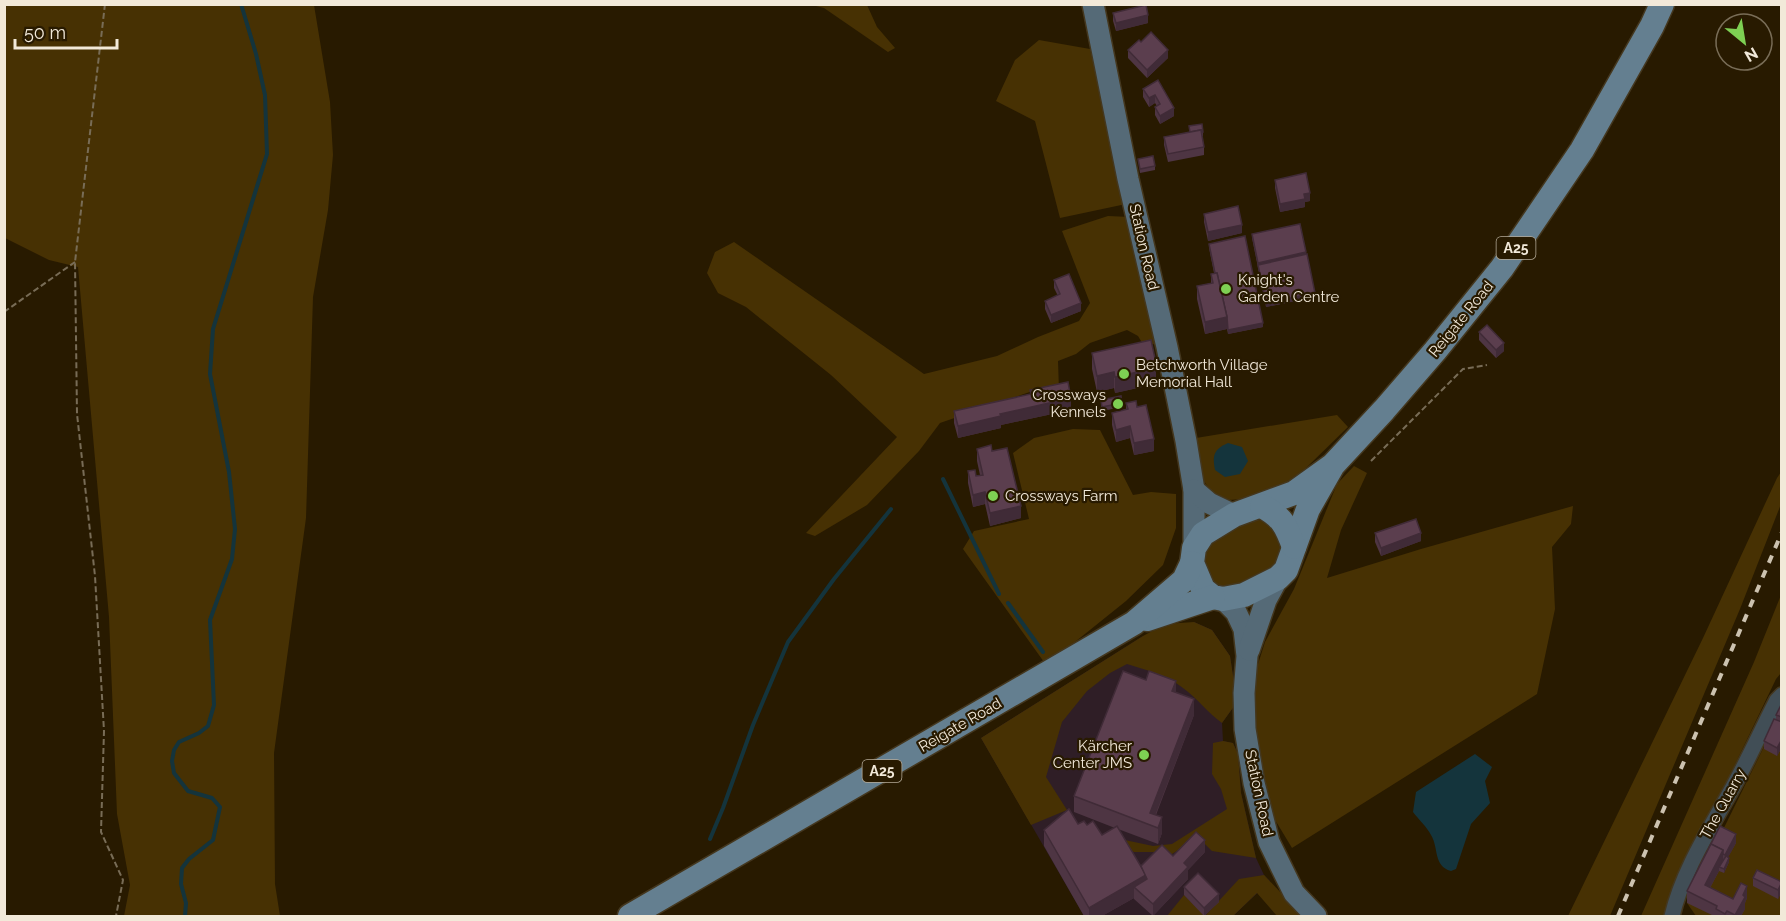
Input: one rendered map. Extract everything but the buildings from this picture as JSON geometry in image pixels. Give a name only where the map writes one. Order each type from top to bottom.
[{"type":"main road","name":"Reigate Road","points":[[1294,547],[1308,509],[1333,465],[1435,351],[1502,268],[1582,150],[1652,26],[1662,4]]},
{"type":"main road","name":"Reigate Road","points":[[1262,506],[1294,493],[1333,465]]},
{"type":"main road","points":[[1262,506],[1277,514],[1288,528],[1294,547],[1286,570],[1278,578],[1245,595],[1218,598],[1203,589],[1193,556],[1203,534],[1234,515],[1262,506]]},
{"type":"main road","name":"Reigate Road","points":[[630,916],[1134,623],[1184,580],[1193,556]]},
{"type":"main road","name":"Reigate Road","points":[[1134,623],[1218,598]]},
{"type":"street","name":"Station Road","points":[[1093,4],[1128,179],[1167,347],[1194,490],[1193,556]]},
{"type":"street","points":[[1194,490],[1209,503],[1234,515]]},
{"type":"street","name":"Station Road","points":[[1247,656],[1266,600],[1278,578]]},
{"type":"street","name":"Station Road","points":[[1218,598],[1236,612],[1244,628],[1247,656],[1244,693],[1245,729],[1254,783],[1269,842],[1294,893],[1317,916]]},
{"type":"street","name":"The Quarry","points":[[1672,916],[1680,888],[1691,863],[1748,760],[1777,700],[1782,695]]},
{"type":"path","points":[[105,4],[75,262],[77,414],[95,576],[104,731],[101,832],[123,880],[116,916]]},
{"type":"path","points":[[4,312],[75,262]]},
{"type":"path","points":[[1371,461],[1463,369],[1487,365]]},
{"type":"shaded area","points":[[4,5],[314,5],[330,102],[333,155],[328,210],[313,297],[306,518],[274,753],[275,884],[280,916],[124,916],[130,885],[117,814],[109,617],[78,267],[49,260],[5,238]]},
{"type":"shaded area","points":[[812,5],[867,5],[877,27],[895,48],[888,52],[824,8]]},
{"type":"shaded area","points":[[1039,40],[1090,49],[1126,204],[1060,218],[1035,121],[996,101],[1015,60]]},
{"type":"shaded area","points":[[1108,216],[1130,217],[1160,343],[1144,346],[1138,336],[1127,330],[1090,343],[1076,354],[1058,361],[1059,390],[1044,387],[940,423],[919,451],[867,505],[815,536],[806,533],[897,437],[831,375],[746,307],[718,293],[707,273],[715,252],[734,242],[924,374],[997,356],[1079,321],[1090,303],[1062,231]]},
{"type":"shaded area","points":[[1337,415],[1348,427],[1305,469],[1284,484],[1243,499],[1229,500],[1211,492],[1204,481],[1196,438]]},
{"type":"shaded area","points":[[1073,429],[1100,430],[1133,495],[1151,492],[1176,494],[1176,528],[1163,565],[1126,601],[1070,646],[1044,662],[963,549],[974,531],[1029,519],[1013,453],[1034,438]]},
{"type":"shaded area","points":[[1354,466],[1367,473],[1341,530],[1327,578],[1573,506],[1571,524],[1552,547],[1555,609],[1537,694],[1292,848],[1266,805],[1254,720],[1253,680],[1265,642],[1294,589],[1337,484]]},
{"type":"shaded area","points":[[1781,472],[1781,504],[1740,609],[1610,916],[1568,916],[1703,638]]},
{"type":"shaded area","points":[[1260,517],[1276,526],[1284,542],[1274,571],[1225,590],[1210,585],[1202,561],[1204,549],[1209,542],[1224,530]]},
{"type":"shaded area","points":[[1781,595],[1781,673],[1776,679],[1707,823],[1666,916],[1641,916],[1754,662]]},
{"type":"shaded area","points":[[1194,622],[1212,630],[1230,656],[1237,702],[1222,723],[1223,741],[1233,743],[1238,754],[1241,793],[1256,858],[1264,875],[1270,881],[1233,916],[1084,916],[981,738],[1143,636]]},
{"type":"shaded area","points":[[1194,622],[1212,630],[1230,656],[1237,702],[1222,723],[1177,683],[1163,676],[1127,664],[1110,673],[1087,691],[1062,722],[1046,777],[1067,810],[1031,825],[981,738],[1165,624]]},
{"type":"shaded area","points":[[1781,712],[1781,916],[1696,916],[1687,903]]},
{"type":"shaded area","points":[[1223,741],[1233,743],[1238,754],[1241,793],[1256,858],[1212,851],[1198,837],[1169,856],[1153,852],[1134,852],[1120,846],[1120,839],[1153,846],[1172,844],[1227,809],[1221,789],[1212,774],[1213,743]]},
{"type":"shaded area","points":[[1264,875],[1303,916],[1277,916],[1257,893],[1233,916],[1205,916],[1239,879]]},
{"type":"shaded area","points":[[1184,895],[1205,916],[1167,916]]},
{"type":"water","points":[[1228,443],[1242,447],[1248,461],[1240,474],[1225,477],[1215,470],[1214,456],[1217,450]]},
{"type":"water","points":[[1475,754],[1492,767],[1485,781],[1490,803],[1471,824],[1456,869],[1451,871],[1441,865],[1431,835],[1413,812],[1416,792]]},
{"type":"waterway","points":[[185,916],[186,903],[181,884],[182,868],[189,859],[213,840],[220,807],[212,798],[188,791],[174,773],[172,761],[174,750],[179,742],[208,726],[214,705],[210,620],[232,559],[235,529],[229,472],[210,374],[213,329],[267,154],[265,95],[241,4]]},
{"type":"waterway","points":[[943,479],[999,594]]},
{"type":"waterway","points":[[710,839],[753,725],[788,642],[834,579],[891,509]]},
{"type":"waterway","points":[[1008,603],[1043,652]]},
{"type":"railway","points":[[1618,916],[1782,532]]},
{"type":"place","name":"Knight's Garden Centre","points":[[1226,289]]},
{"type":"place","name":"Betchworth Village Memorial Hall","points":[[1124,374]]},
{"type":"place","name":"Crossways Kennels","points":[[1118,404]]},
{"type":"place","name":"Crossways Farm","points":[[993,496]]},
{"type":"place","name":"Kärcher Center JMS","points":[[1144,755]]}]
